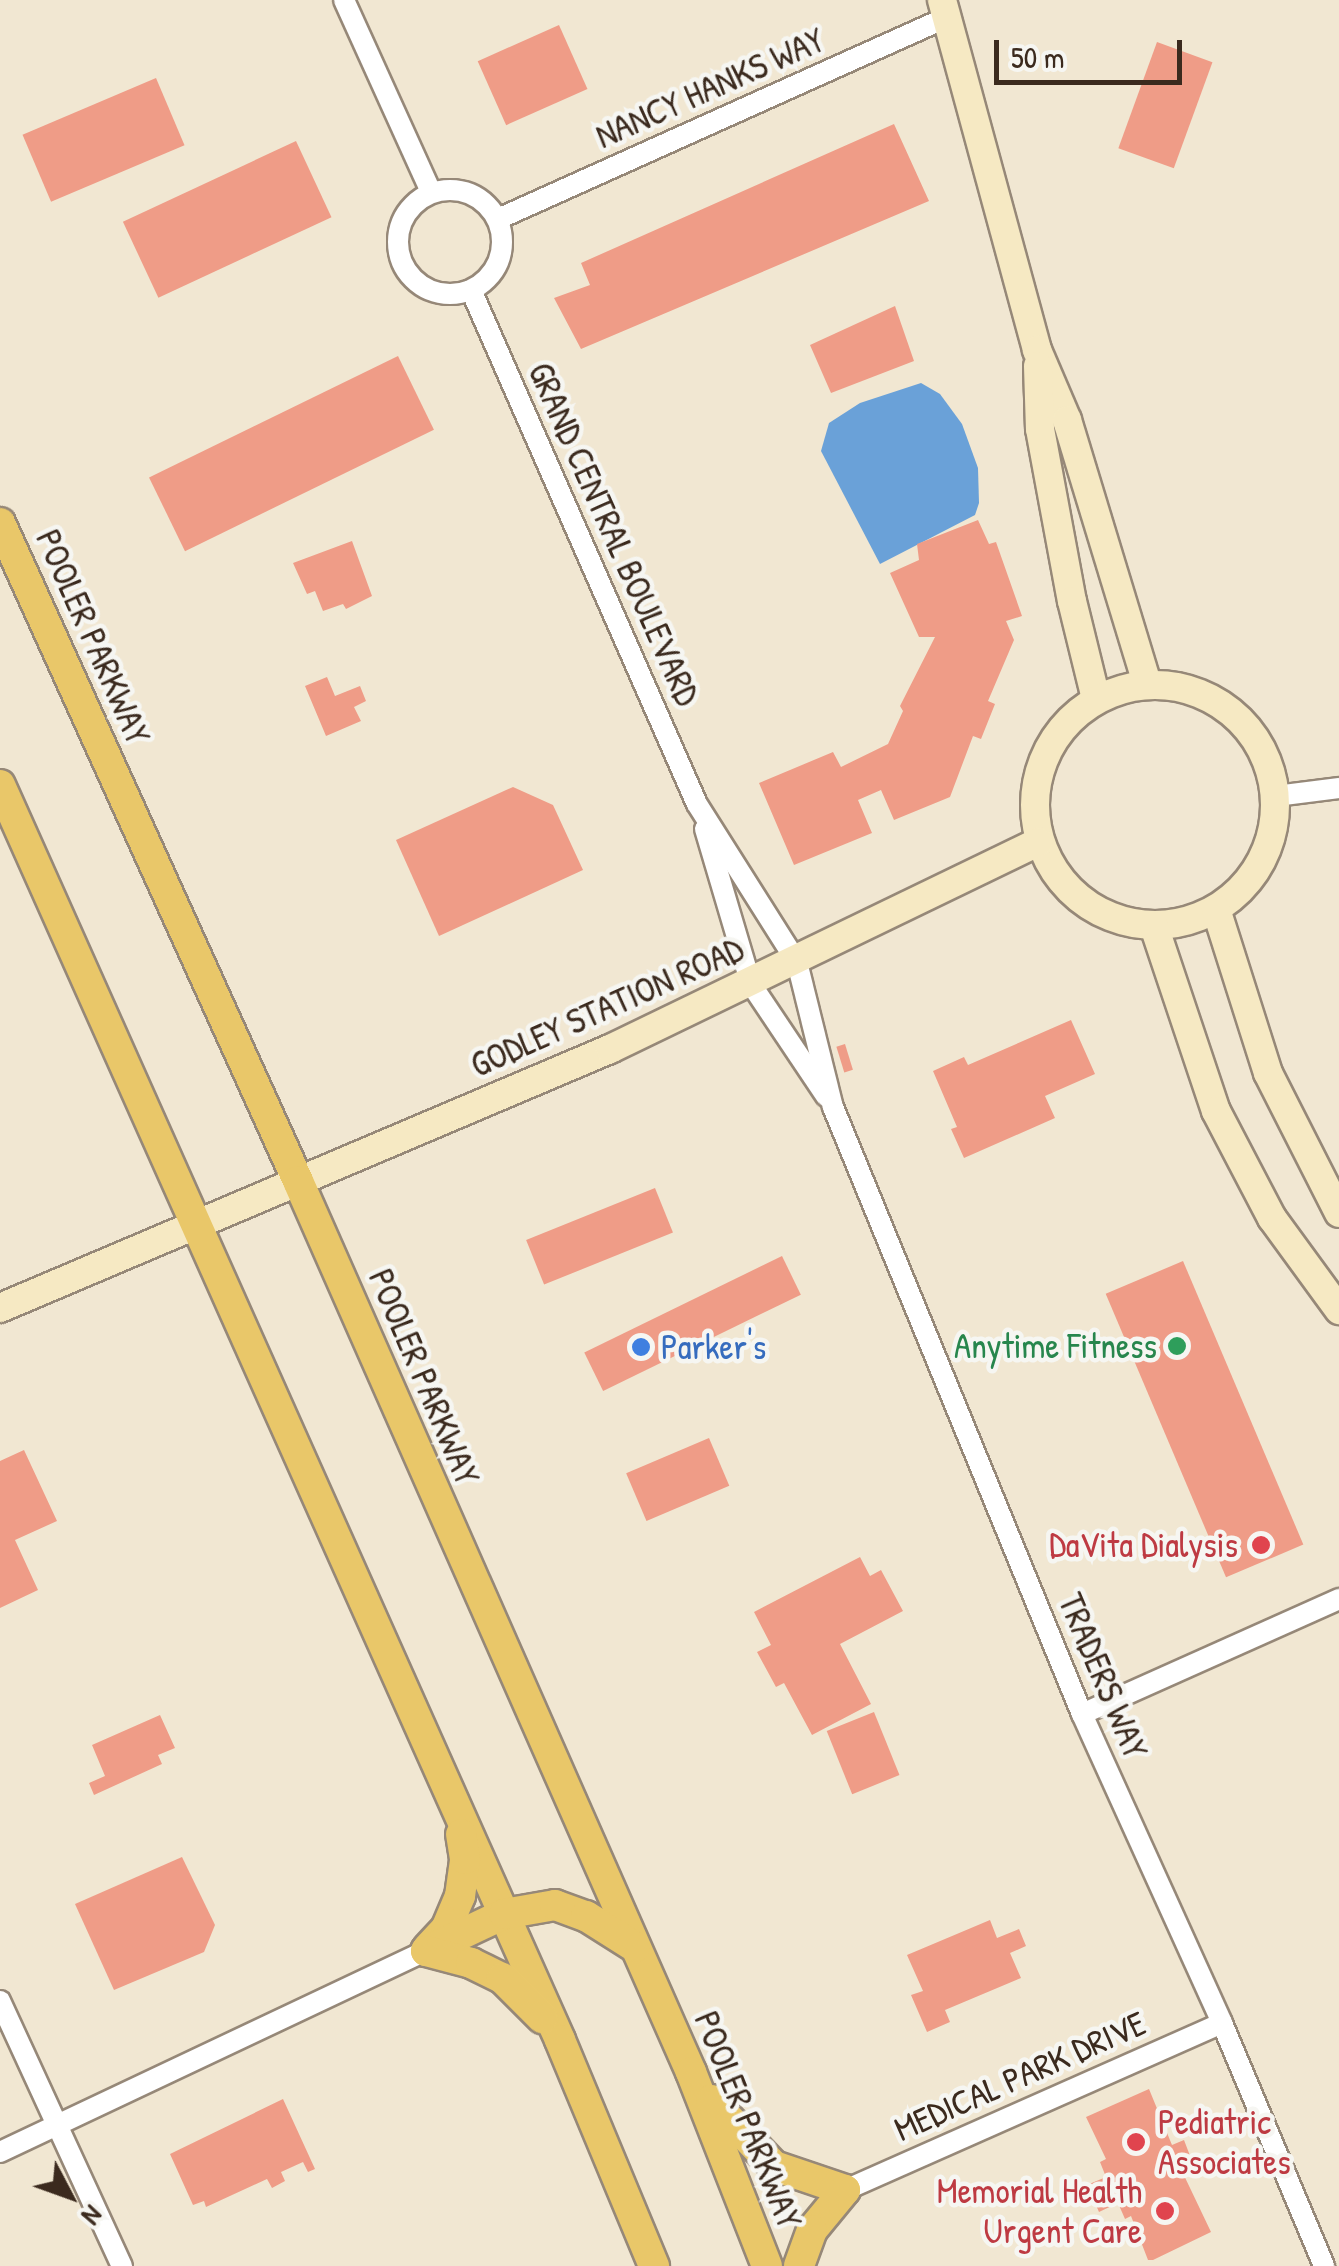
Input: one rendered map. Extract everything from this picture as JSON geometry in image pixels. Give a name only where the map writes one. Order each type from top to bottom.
[{"type":"main road","name":"POOLER PARKWAY","points":[[0,523],[298,1181],[636,1947],[691,2072],[767,2266]]},
{"type":"main road","points":[[0,784],[560,2040],[654,2266]]},
{"type":"main road","points":[[426,1951],[446,1929],[460,1896],[464,1859],[458,1812]]},
{"type":"main road","points":[[426,1951],[504,1914],[556,1906],[586,1916],[636,1947]]},
{"type":"main road","points":[[426,1951],[502,1978],[523,1994],[560,2040]]},
{"type":"main road","points":[[691,2072],[734,2130],[774,2166],[845,2190],[812,2230],[799,2266]]},
{"type":"street","points":[[344,0],[431,192]]},
{"type":"street","points":[[946,8],[1038,350],[1066,420],[1147,684]]},
{"type":"street","name":"NANCY HANKS WAY","points":[[498,219],[946,8]]},
{"type":"street","points":[[462,190],[476,196],[498,219],[502,252],[496,268],[470,290],[455,294],[424,288],[402,264],[398,230],[416,201],[431,192],[462,190]]},
{"type":"street","name":"GRAND CENTRAL BOULEVARD","points":[[470,290],[697,804],[751,984]]},
{"type":"street","points":[[1038,350],[1040,429],[1072,601],[1096,699]]},
{"type":"street","points":[[1147,684],[1179,686],[1209,696],[1235,714],[1263,751],[1276,796],[1274,830],[1262,861],[1243,888],[1216,909],[1186,922],[1154,926],[1116,920],[1083,903],[1056,876],[1039,842],[1034,801],[1042,761],[1064,725],[1096,699],[1147,684]]},
{"type":"street","points":[[1276,796],[1339,788]]},
{"type":"street","name":"GRAND CENTRAL BOULEVARD","points":[[697,804],[797,962]]},
{"type":"street","name":"GODLEY STATION ROAD","points":[[0,1308],[610,1050],[1039,842]]},
{"type":"street","points":[[1216,909],[1268,1073],[1339,1213]]},
{"type":"street","points":[[1154,926],[1216,1111],[1272,1218],[1339,1310]]},
{"type":"street","name":"TRADERS WAY","points":[[797,962],[834,1108],[1082,1714],[1222,2023],[1324,2266]]},
{"type":"street","name":"TRADERS WAY","points":[[751,984],[834,1108]]},
{"type":"street","points":[[1082,1714],[1339,1599]]},
{"type":"street","points":[[0,2152],[426,1951]]},
{"type":"street","points":[[0,2001],[122,2266]]},
{"type":"street","name":"MEDICAL PARK DRIVE","points":[[845,2190],[1222,2023]]},
{"type":"water","points":[[921,383],[940,394],[962,424],[978,468],[979,503],[975,515],[880,564],[821,451],[829,423],[860,403]]},
{"type":"building","points":[[559,25],[587,89],[506,125],[478,61]]},
{"type":"building","points":[[1157,42],[1212,62],[1174,168],[1118,148]]},
{"type":"building","points":[[156,78],[185,145],[51,202],[23,135]]},
{"type":"building","points":[[894,124],[929,201],[581,349],[554,298],[590,285],[581,263]]},
{"type":"building","points":[[296,141],[331,217],[158,298],[123,222]]},
{"type":"building","points":[[895,306],[914,361],[831,393],[810,345]]},
{"type":"building","points":[[398,356],[434,430],[185,551],[149,477]]},
{"type":"building","points":[[978,520],[989,544],[996,542],[1022,616],[1006,621],[1014,640],[988,701],[995,704],[981,739],[973,736],[950,797],[894,820],[881,790],[858,800],[872,833],[794,865],[759,783],[833,752],[841,767],[888,744],[903,711],[900,706],[935,637],[919,637],[890,573],[919,560],[917,544]]},
{"type":"building","points":[[352,541],[372,596],[346,609],[343,604],[323,611],[315,591],[307,594],[293,563]]},
{"type":"building","points":[[327,677],[335,696],[360,686],[366,701],[354,707],[361,721],[326,736],[305,686]]},
{"type":"building","points":[[513,787],[553,805],[583,870],[439,936],[396,840]]},
{"type":"building","points":[[1071,1020],[1095,1074],[1045,1096],[1055,1118],[964,1158],[951,1129],[957,1127],[933,1071],[964,1057],[968,1065]]},
{"type":"building","points":[[845,1044],[853,1070],[844,1072],[836,1047]]},
{"type":"building","name":"Parker's","points":[[655,1188],[673,1233],[544,1285],[526,1240]]},
{"type":"building","points":[[782,1256],[801,1295],[603,1391],[584,1352]]},
{"type":"building","points":[[1183,1261],[1303,1545],[1226,1577],[1106,1294]]},
{"type":"building","points":[[709,1438],[729,1486],[646,1521],[626,1473]]},
{"type":"building","points":[[24,1450],[57,1521],[15,1540],[38,1590],[0,1608],[0,1461]]},
{"type":"building","points":[[860,1557],[870,1576],[881,1570],[903,1611],[840,1644],[871,1704],[812,1735],[784,1683],[776,1687],[757,1652],[771,1645],[754,1612]]},
{"type":"building","points":[[874,1712],[899,1775],[852,1794],[827,1731]]},
{"type":"building","points":[[160,1715],[175,1748],[158,1755],[162,1764],[94,1795],[89,1783],[105,1776],[92,1745]]},
{"type":"building","points":[[182,1857],[215,1925],[204,1952],[114,1990],[75,1904]]},
{"type":"building","points":[[990,1920],[997,1938],[1019,1929],[1026,1946],[1010,1953],[1021,1978],[945,2010],[950,2022],[927,2032],[911,1995],[923,1991],[907,1955]]},
{"type":"building","points":[[1149,2089],[1172,2145],[1184,2140],[1192,2161],[1180,2167],[1211,2232],[1153,2260],[1148,2260],[1131,2216],[1125,2219],[1118,2203],[1099,2212],[1087,2185],[1106,2177],[1100,2162],[1106,2159],[1086,2117]]},
{"type":"building","points":[[283,2099],[315,2169],[308,2172],[303,2162],[281,2172],[285,2181],[272,2188],[267,2179],[206,2207],[204,2201],[193,2205],[170,2154]]},
{"type":"place","name":"Anytime Fitness","points":[[1177,1346]]},
{"type":"place","name":"Parker's","points":[[641,1347]]},
{"type":"place","name":"DaVita Dialysis","points":[[1261,1545]]},
{"type":"place","name":"Pediatric Associates","points":[[1136,2142]]},
{"type":"place","name":"Memorial Health Urgent Care","points":[[1165,2211]]}]
